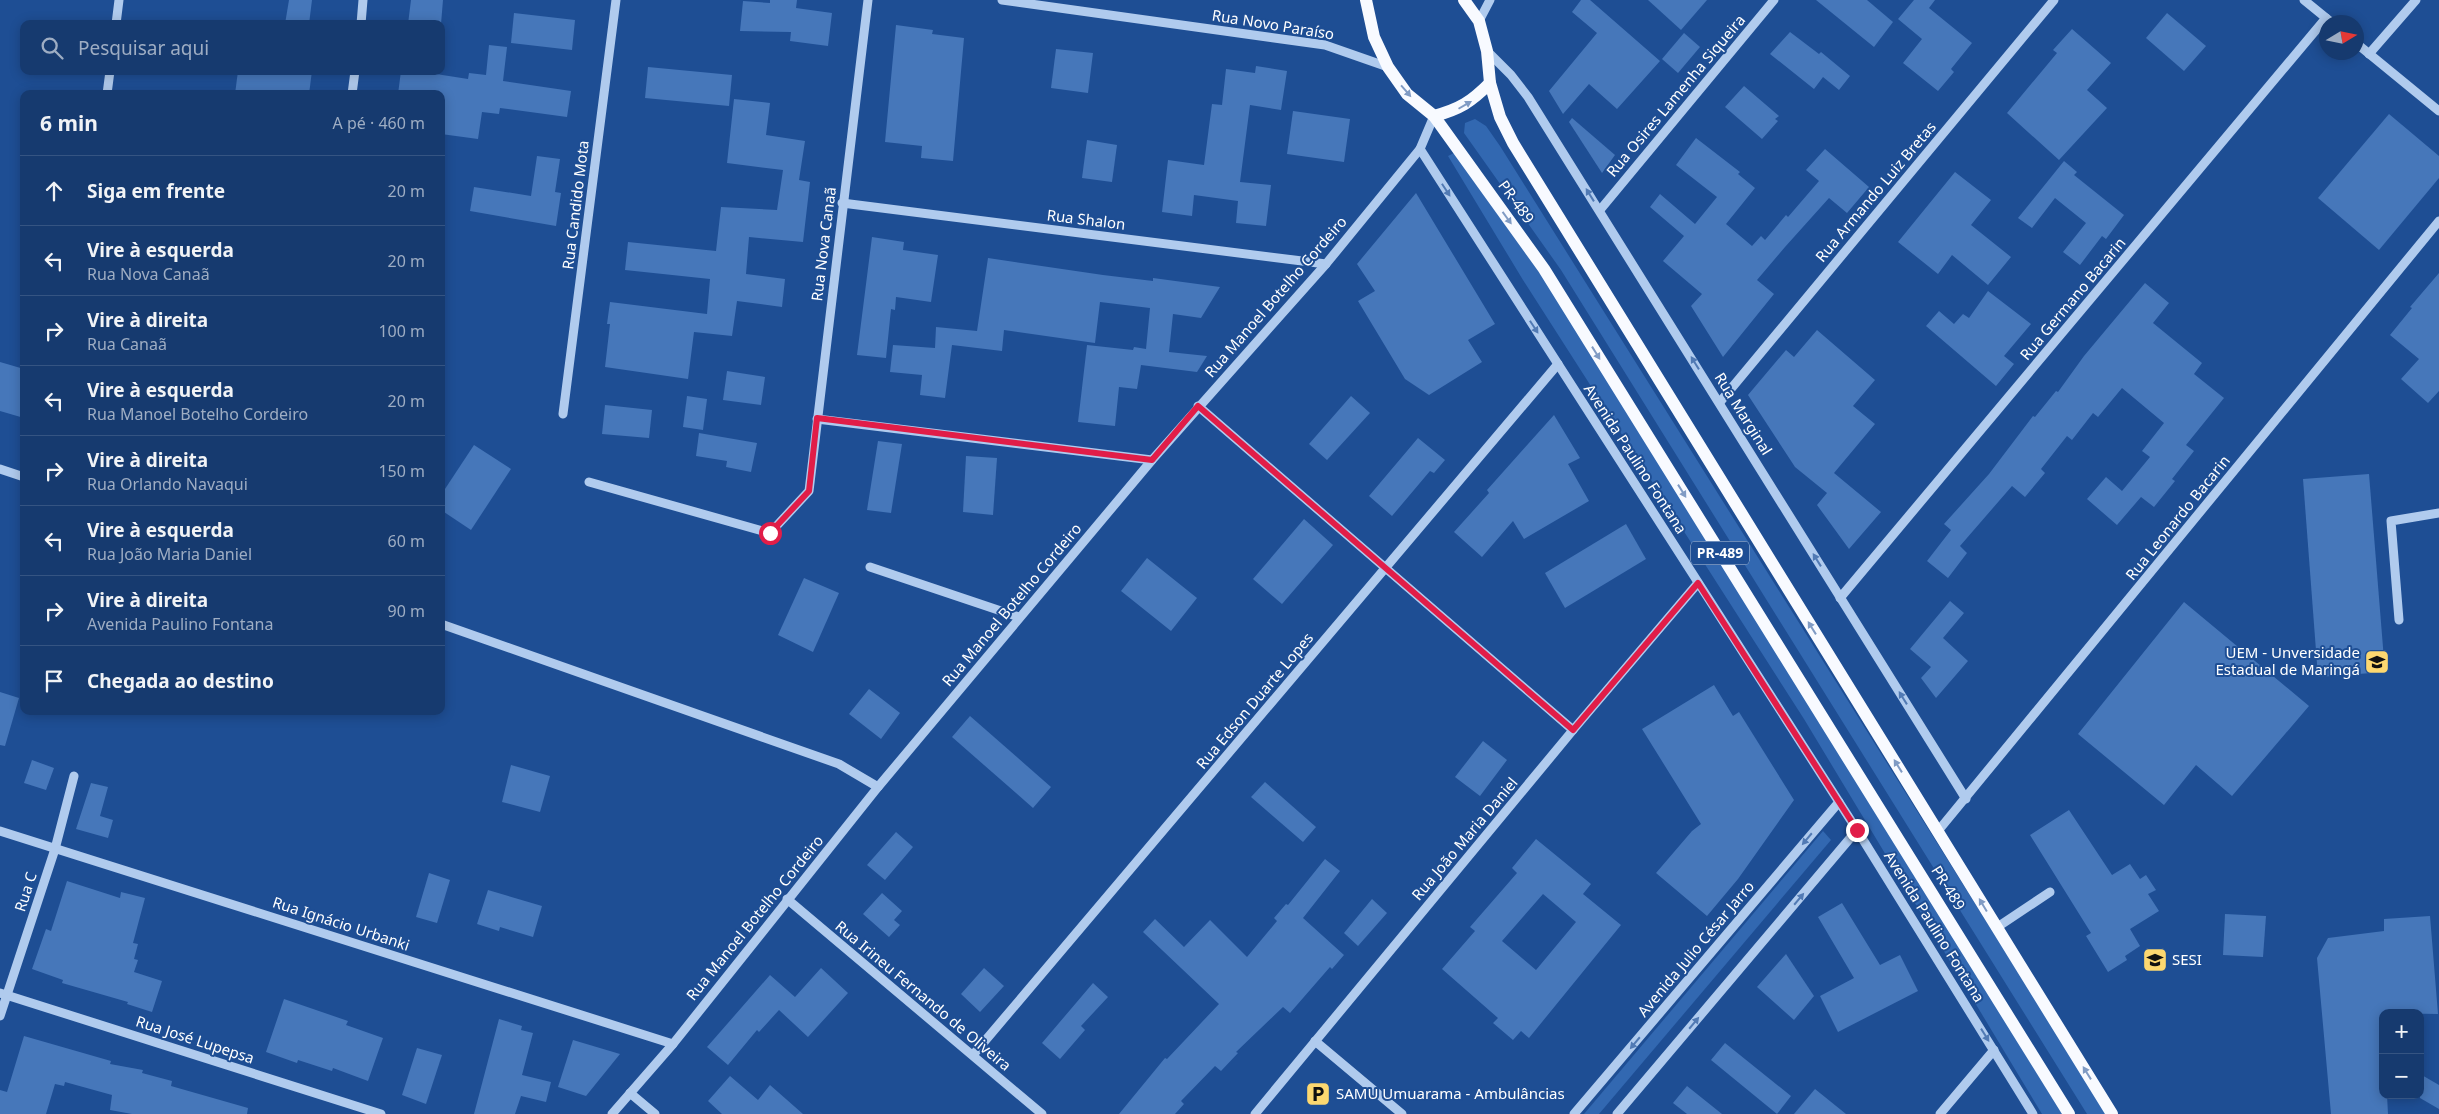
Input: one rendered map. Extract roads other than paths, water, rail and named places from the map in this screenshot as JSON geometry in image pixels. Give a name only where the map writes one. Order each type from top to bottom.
[{"type":"main road","name":"PR-489","points":[[1464,0],[1479,20],[1487,51],[1490,83],[1500,116],[1513,143],[2112,1114]]},
{"type":"main road","name":"PR-489","points":[[1371,3],[1374,37],[1388,67],[1407,94],[1434,116],[1544,269],[2069,1114]]},
{"type":"main road","points":[[1434,116],[1456,110],[1472,101],[1490,83]]},
{"type":"street","points":[[116,20],[118,0]]},
{"type":"street","points":[[362,20],[364,0]]},
{"type":"street","name":"Rua Candido Mota","points":[[563,414],[616,0]]},
{"type":"street","name":"Rua Nova Canaã","points":[[589,482],[770,533],[809,491],[868,0]]},
{"type":"street","name":"Rua Novo Paraíso","points":[[1002,0],[1325,45],[1388,67]]},
{"type":"street","points":[[1479,20],[1490,0]]},
{"type":"street","name":"Rua Osires Lamenha Siqueira","points":[[1600,210],[1774,0]]},
{"type":"street","name":"Rua Armando Luiz Bretas","points":[[1720,402],[2054,0]]},
{"type":"street","points":[[2304,0],[2323,15]]},
{"type":"street","points":[[2369,54],[2416,0]]},
{"type":"street","name":"Rua Germano Bacarin","points":[[1840,598],[2319,32]]},
{"type":"street","points":[[2364,50],[2439,111]]},
{"type":"street","name":"Rua Marginal","points":[[1487,51],[1511,75],[1528,97],[1966,799]]},
{"type":"street","points":[[108,90],[109,75]]},
{"type":"street","points":[[353,90],[354,75]]},
{"type":"street","name":"Rua Manoel Botelho Cordeiro","points":[[612,1114],[673,1044],[878,787],[1152,460],[1326,264],[1420,149],[1434,116]]},
{"type":"street","name":"Avenida Paulino Fontana","points":[[1420,149],[1857,830],[2033,1114]]},
{"type":"street","name":"Rua Shalon","points":[[842,204],[1326,264]]},
{"type":"street","name":"Rua Leonardo Bacarin","points":[[1938,831],[2439,221]]},
{"type":"street","name":"Rua Edson Duarte Lopes","points":[[972,1055],[1558,364]]},
{"type":"street","points":[[1198,406],[1573,730]]},
{"type":"street","points":[[817,418],[1152,460]]},
{"type":"street","points":[[0,469],[20,476]]},
{"type":"street","points":[[2399,620],[2391,521],[2439,514]]},
{"type":"street","points":[[870,567],[1020,618]]},
{"type":"street","name":"Rua João Maria Daniel","points":[[1254,1114],[1573,730],[1698,583]]},
{"type":"street","points":[[445,625],[840,764],[878,787]]},
{"type":"street","name":"Rua C","points":[[0,1016],[3,994],[55,849],[74,776]]},
{"type":"street","name":"Avenida Julio César Jarro","points":[[1574,1114],[1839,802]]},
{"type":"street","points":[[1617,1114],[1857,830]]},
{"type":"street","name":"Rua Ignácio Urbanki","points":[[0,831],[673,1044]]},
{"type":"street","points":[[1996,928],[2050,892]]},
{"type":"street","name":"Rua Irineu Fernando de Oliveira","points":[[787,899],[1042,1114]]},
{"type":"street","name":"Rua José Lupepsa","points":[[3,994],[382,1114]]},
{"type":"street","points":[[1315,1040],[1402,1114]]},
{"type":"street","points":[[1940,1114],[1994,1050]]},
{"type":"street","points":[[630,1093],[655,1114]]},
{"type":"place","name":"UEM - Unversidade Estadual de Maringá","points":[[2377,662]]},
{"type":"place","name":"SESI","points":[[2155,960]]},
{"type":"place","name":"SAMU Umuarama - Ambulâncias","points":[[1318,1094]]}]
